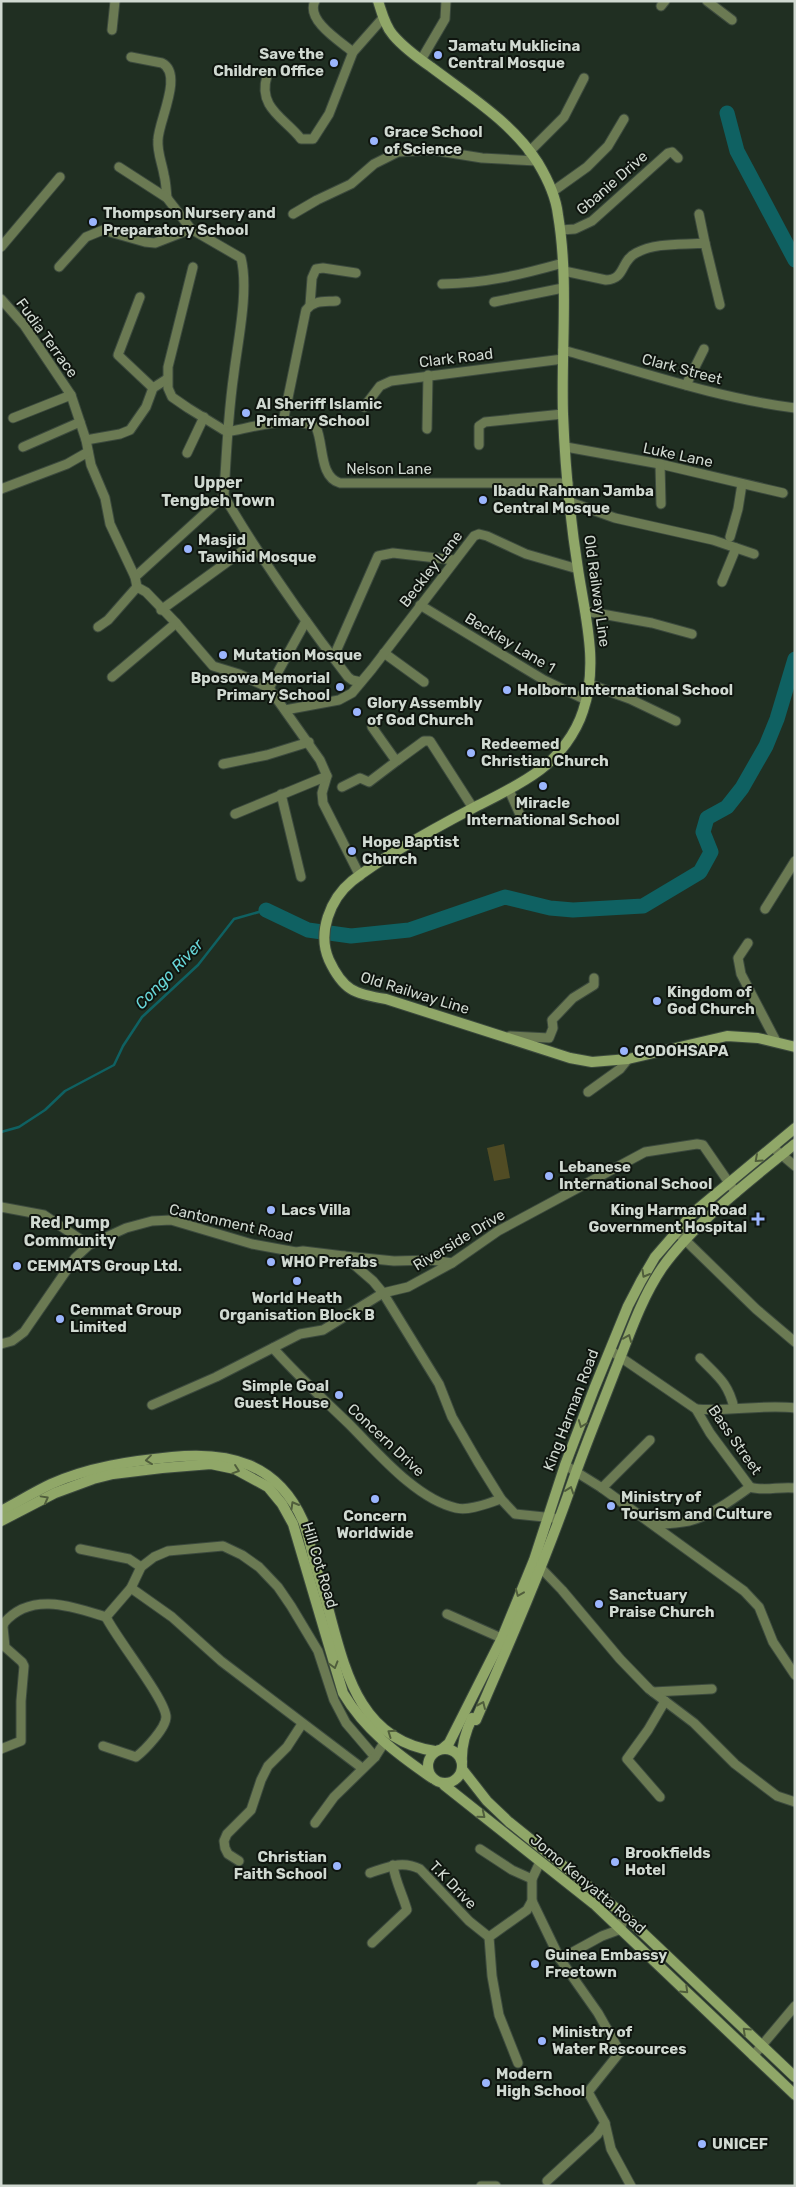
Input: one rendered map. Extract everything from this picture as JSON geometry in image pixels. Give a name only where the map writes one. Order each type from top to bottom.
[{"type":"main road","name":"Old Railway Line","points":[[378,1],[383,18],[392,34],[421,60],[482,105],[512,132],[530,152],[537,161],[552,192],[558,210],[564,288],[563,414],[570,502],[578,569],[590,641],[589,684],[578,723],[555,756],[542,768],[509,790],[473,808],[350,882],[325,923],[324,940],[329,959],[343,985],[359,995],[386,999],[447,1017],[498,1036],[570,1058],[592,1062],[628,1058],[727,1036],[776,1042],[795,1047]]},
{"type":"main road","name":"King Harman Road","points":[[462,1766],[462,1749],[465,1733],[472,1718],[476,1720],[537,1564],[553,1518],[565,1465],[610,1350],[641,1282],[655,1257],[694,1212],[795,1128]]},
{"type":"main road","name":"King Harman Road","points":[[553,1518],[576,1472],[637,1316],[663,1268],[686,1240],[736,1193],[795,1144]]},
{"type":"main road","name":"Hill Cot Road","points":[[1,1511],[50,1485],[72,1476],[117,1464],[192,1455],[238,1460],[257,1468],[278,1484],[287,1494],[303,1522],[344,1665],[350,1683],[362,1706],[376,1722],[391,1734],[421,1750],[439,1750]]},
{"type":"main road","name":"Hill Cot Road","points":[[1,1522],[63,1490],[113,1474],[211,1464],[235,1469],[252,1477],[268,1487],[282,1504],[293,1524],[343,1693],[353,1710],[384,1743],[432,1778]]},
{"type":"main road","name":"King Harman Road","points":[[439,1750],[452,1737],[506,1640]]},
{"type":"main road","points":[[439,1750],[452,1751],[462,1766],[458,1778],[444,1785],[432,1778],[427,1766],[428,1759],[439,1750]]},
{"type":"main road","name":"Jomo Kenyatta Road","points":[[462,1766],[487,1801],[509,1822],[623,1914],[762,2047],[795,2076]]},
{"type":"main road","name":"Jomo Kenyatta Road","points":[[444,1785],[588,1899],[795,2095]]},
{"type":"street","points":[[112,30],[115,1]]},
{"type":"street","points":[[315,1],[313,4],[314,15],[320,25],[353,52]]},
{"type":"street","points":[[421,60],[445,19],[446,1]]},
{"type":"street","points":[[707,1],[732,20]]},
{"type":"street","points":[[267,76],[264,87],[270,106],[276,116],[301,139],[312,139],[329,114],[353,52],[383,18]]},
{"type":"street","points":[[131,57],[162,63],[171,72],[167,104],[158,137],[158,149],[167,198]]},
{"type":"street","points":[[530,152],[564,117],[584,78]]},
{"type":"street","points":[[552,192],[587,168],[608,146],[624,119]]},
{"type":"street","points":[[293,214],[351,184],[374,164],[398,152],[432,150],[482,158],[537,161]]},
{"type":"street","name":"Gbanie Drive","points":[[561,230],[575,230],[592,221],[668,153],[672,152],[678,158]]},
{"type":"street","points":[[119,167],[167,198],[192,229],[241,258],[244,270],[240,332],[226,432],[224,496],[252,544],[306,621],[348,677],[360,682]]},
{"type":"street","points":[[1,247],[60,177]]},
{"type":"street","points":[[699,214],[720,305]]},
{"type":"street","points":[[59,267],[86,237],[103,230],[145,242],[155,242],[192,229]]},
{"type":"street","points":[[442,284],[470,284],[563,267],[606,280],[613,280],[618,277],[628,259],[636,253],[670,244],[705,243]]},
{"type":"street","points":[[193,267],[167,379],[168,388],[172,397],[226,432]]},
{"type":"street","points":[[283,422],[303,318],[310,305],[312,278],[316,269],[324,268],[356,273]]},
{"type":"street","points":[[494,302],[564,288]]},
{"type":"street","points":[[140,297],[118,355],[153,388]]},
{"type":"street","name":"Fudia Terrace","points":[[1,299],[24,326],[71,394]]},
{"type":"street","points":[[310,305],[317,302],[336,302]]},
{"type":"street","points":[[686,384],[704,349]]},
{"type":"street","name":"Clark Road","points":[[364,407],[373,393],[386,382],[563,354]]},
{"type":"street","name":"Clark Street","points":[[563,354],[754,402],[795,408]]},
{"type":"street","points":[[427,429],[428,375]]},
{"type":"street","points":[[86,440],[120,434],[130,430],[146,407],[153,388],[167,379]]},
{"type":"street","points":[[13,418],[71,394],[104,498],[110,524],[138,587],[146,592],[161,610],[176,623],[213,666],[239,674],[269,688],[320,760],[327,776],[322,793],[323,803],[360,876]]},
{"type":"street","points":[[479,445],[479,426],[485,422],[563,414]]},
{"type":"street","points":[[187,452],[204,417]]},
{"type":"street","points":[[23,447],[80,422]]},
{"type":"street","name":"Nelson Lane","points":[[226,432],[283,422],[307,423],[316,427],[326,471],[330,478],[340,484],[568,483]]},
{"type":"street","name":"Luke Lane","points":[[566,447],[660,464],[783,493]]},
{"type":"street","points":[[1,489],[67,464],[88,452]]},
{"type":"street","points":[[660,464],[661,504]]},
{"type":"street","points":[[730,537],[738,509],[742,484]]},
{"type":"street","points":[[135,577],[224,496]]},
{"type":"street","points":[[570,502],[615,518],[713,540],[754,554]]},
{"type":"street","name":"Beckley Lane","points":[[285,710],[339,700],[352,693],[474,536],[479,534],[526,554],[578,569]]},
{"type":"street","points":[[161,610],[252,544]]},
{"type":"street","points":[[722,582],[736,548]]},
{"type":"street","points":[[334,656],[378,556],[392,553],[454,560]]},
{"type":"street","points":[[98,627],[108,620],[138,587]]},
{"type":"street","name":"Beckley Lane 1","points":[[420,606],[544,680],[586,700]]},
{"type":"street","points":[[586,611],[652,623],[692,634]]},
{"type":"street","points":[[269,688],[306,621]]},
{"type":"street","points":[[112,677],[176,623]]},
{"type":"street","points":[[384,653],[424,682]]},
{"type":"street","points":[[589,684],[630,699],[676,721]]},
{"type":"street","points":[[372,727],[394,758],[398,760]]},
{"type":"street","points":[[342,787],[360,778],[369,782],[424,741],[430,741],[473,808]]},
{"type":"street","points":[[223,764],[267,755],[309,742]]},
{"type":"street","points":[[235,814],[327,776]]},
{"type":"street","points":[[509,790],[520,817]]},
{"type":"street","points":[[281,794],[290,824],[301,876]]},
{"type":"street","points":[[765,909],[795,861]]},
{"type":"street","points":[[748,943],[738,958],[741,974],[776,1042]]},
{"type":"street","points":[[498,1036],[549,1038],[552,1020],[574,998],[594,985],[594,978]]},
{"type":"street","points":[[588,1092],[620,1069],[628,1058]]},
{"type":"street","name":"Riverside Drive","points":[[152,1405],[216,1377],[300,1334],[323,1330],[383,1293],[408,1287],[452,1263],[498,1231],[645,1152],[702,1145],[736,1193]]},
{"type":"street","points":[[772,1146],[795,1166]]},
{"type":"street","points":[[1,1207],[44,1215],[89,1245]]},
{"type":"street","name":"Cantonment Road","points":[[1,1344],[12,1341],[24,1332],[74,1258],[89,1245],[126,1228],[152,1221],[171,1220],[252,1244],[296,1252],[303,1251],[394,1261],[432,1260],[452,1263]]},
{"type":"street","points":[[676,1232],[756,1309],[795,1342]]},
{"type":"street","points":[[344,1256],[373,1281],[383,1293],[439,1384],[452,1416],[501,1499],[515,1514],[553,1518]]},
{"type":"street","name":"Concern Drive","points":[[273,1348],[301,1379],[398,1472],[425,1494],[458,1509],[501,1499]]},
{"type":"street","name":"Bass Street","points":[[610,1350],[696,1409],[710,1433],[750,1487],[758,1489],[795,1488]]},
{"type":"street","points":[[700,1358],[723,1380],[731,1395],[734,1408]]},
{"type":"street","points":[[696,1409],[710,1410],[773,1405],[795,1408]]},
{"type":"street","points":[[602,1488],[650,1440]]},
{"type":"street","points":[[565,1465],[602,1488],[744,1591],[759,1607],[773,1642],[795,1675]]},
{"type":"street","points":[[654,1525],[699,1518],[750,1487]]},
{"type":"street","points":[[106,1617],[131,1588],[141,1566],[154,1557],[168,1551],[223,1546],[242,1555],[259,1567],[278,1587],[318,1651],[334,1700],[346,1723],[375,1757]]},
{"type":"street","points":[[80,1550],[129,1559],[141,1566]]},
{"type":"street","points":[[537,1564],[562,1590],[644,1685],[694,1723],[735,1764],[777,1796],[795,1802]]},
{"type":"street","points":[[131,1588],[172,1617],[221,1661],[362,1768]]},
{"type":"street","points":[[1,1748],[22,1742],[20,1727],[24,1666],[15,1654],[5,1647],[4,1623],[22,1608],[44,1603],[70,1607],[106,1617]]},
{"type":"street","points":[[447,1614],[506,1640]]},
{"type":"street","points":[[103,1746],[136,1757],[146,1749],[164,1724],[166,1717],[159,1700],[136,1663],[113,1633],[106,1617]]},
{"type":"street","points":[[653,1692],[712,1690]]},
{"type":"street","points":[[660,1798],[627,1759],[648,1730],[665,1701]]},
{"type":"street","points":[[239,1861],[228,1854],[225,1848],[224,1841],[227,1834],[251,1810],[268,1766],[287,1747],[302,1724]]},
{"type":"street","points":[[315,1823],[334,1797],[375,1757],[384,1743]]},
{"type":"street","points":[[480,1849],[532,1879]]},
{"type":"street","points":[[540,1862],[532,1879],[532,1900],[560,1959],[598,2013],[620,2052],[588,2092],[605,2123],[610,2149],[631,2186]]},
{"type":"street","name":"T.K Drive","points":[[370,1873],[393,1865],[410,1864],[420,1869],[469,1921],[489,1937]]},
{"type":"street","points":[[372,1942],[407,1910],[403,1894],[394,1879],[393,1865]]},
{"type":"street","points":[[518,2063],[499,2015],[492,1976],[489,1937],[527,1910],[532,1900]]},
{"type":"street","points":[[560,1959],[602,1936],[621,1929],[623,1914]]},
{"type":"street","points":[[753,2056],[795,2006]]},
{"type":"street","points":[[547,2181],[598,2135],[605,2123]]},
{"type":"street","points":[[481,2186],[496,2186]]},
{"type":"shaded area","points":[[504,1144],[510,1178],[494,1181],[487,1148]]},
{"type":"waterway","points":[[727,113],[737,151],[795,260]]},
{"type":"waterway","points":[[266,910],[308,930],[351,936],[409,930],[505,897],[550,908],[573,910],[643,906],[700,872],[711,852],[703,832],[707,818],[727,807],[742,788],[766,746],[777,719],[795,659]]},
{"type":"waterway","name":"Congo River","points":[[1,1132],[19,1127],[45,1110],[65,1091],[114,1065],[123,1046],[142,1017],[198,965],[234,919],[266,910]]},
{"type":"place","name":"Jamatu Muklicina Central Mosque","points":[[438,55]]},
{"type":"place","name":"Save the Children Office","points":[[334,63]]},
{"type":"place","name":"Grace School of Science","points":[[374,141]]},
{"type":"place","name":"Thompson Nursery and Preparatory School","points":[[93,222]]},
{"type":"place","name":"Al Sheriff Islamic Primary School","points":[[246,413]]},
{"type":"place","name":"Ibadu Rahman Jamba Central Mosque","points":[[483,500]]},
{"type":"place","name":"Masjid Tawihid Mosque","points":[[188,549]]},
{"type":"place","name":"Mutation Mosque","points":[[223,655]]},
{"type":"place","name":"Bposowa Memorial Primary School","points":[[340,687]]},
{"type":"place","name":"Holborn International School","points":[[507,690]]},
{"type":"place","name":"Glory Assembly of God Church","points":[[357,712]]},
{"type":"place","name":"Redeemed Christian Church","points":[[471,753]]},
{"type":"place","name":"Miracle International School","points":[[543,786]]},
{"type":"place","name":"Hope Baptist Church","points":[[352,851]]},
{"type":"place","name":"Kingdom of God Church","points":[[657,1001]]},
{"type":"place","name":"CODOHSAPA","points":[[624,1051]]},
{"type":"place","name":"Lebanese International School","points":[[549,1176]]},
{"type":"place","name":"Lacs Villa","points":[[271,1210]]},
{"type":"place","name":"King Harman Road Government Hospital","points":[[758,1219]]},
{"type":"place","name":"WHO Prefabs","points":[[271,1262]]},
{"type":"place","name":"CEMMATS Group Ltd.","points":[[17,1266]]},
{"type":"place","name":"World Heath Organisation Block B","points":[[297,1281]]},
{"type":"place","name":"Cemmat Group Limited","points":[[60,1319]]},
{"type":"place","name":"Simple Goal Guest House","points":[[339,1395]]},
{"type":"place","name":"Concern Worldwide","points":[[375,1499]]},
{"type":"place","name":"Ministry of Tourism and Culture","points":[[611,1506]]},
{"type":"place","name":"Sanctuary Praise Church","points":[[599,1604]]},
{"type":"place","name":"Brookfields Hotel","points":[[615,1862]]},
{"type":"place","name":"Christian Faith School","points":[[337,1866]]},
{"type":"place","name":"Guinea Embassy Freetown","points":[[535,1964]]},
{"type":"place","name":"Ministry of Water Rescources","points":[[542,2041]]},
{"type":"place","name":"Modern High School","points":[[486,2083]]},
{"type":"place","name":"UNICEF","points":[[702,2144]]},
{"type":"district","name":"Upper Tengbeh Town","points":[[218,491]]},
{"type":"district","name":"Red Pump Community","points":[[70,1231]]}]
